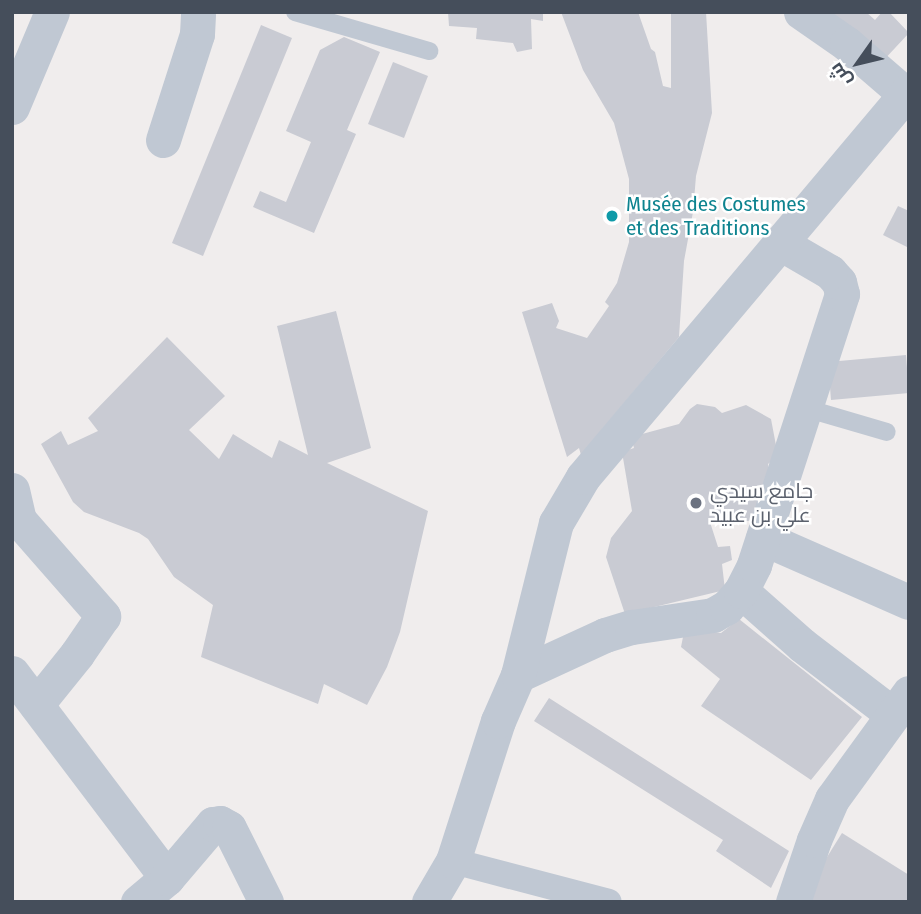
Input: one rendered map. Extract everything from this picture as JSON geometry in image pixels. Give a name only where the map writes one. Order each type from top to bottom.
[{"type":"street","points":[[12,107],[52,12]]},
{"type":"street","points":[[429,902],[453,860],[498,721],[518,675],[556,523],[583,477],[907,92],[847,44],[801,12]]},
{"type":"street","points":[[163,139],[198,34],[196,13]]},
{"type":"street","points":[[518,675],[618,631],[713,615],[727,607],[741,591],[763,538],[842,293],[839,282],[830,272],[780,243]]},
{"type":"street","points":[[12,491],[19,520],[103,616],[78,654],[36,705]]},
{"type":"street","points":[[763,538],[909,602]]},
{"type":"street","points":[[741,591],[802,645],[900,703],[832,799],[814,840],[793,902]]},
{"type":"street","points":[[12,673],[167,878]]},
{"type":"street","points":[[138,902],[167,878],[213,824],[220,823],[229,828],[266,902]]},
{"type":"street","points":[[453,860],[609,902]]},
{"type":"lane","points":[[295,12],[429,51]]},
{"type":"lane","points":[[805,408],[887,432]]},
{"type":"building","points":[[448,12],[543,12],[543,21],[531,19],[532,49],[517,52],[513,43],[476,39],[477,28],[449,26]]},
{"type":"building","points":[[561,12],[638,12],[651,49],[655,52],[663,86],[671,88],[671,12],[706,12],[712,113],[696,176],[684,261],[679,337],[581,455],[579,448],[567,457],[522,312],[552,303],[559,321],[556,328],[587,338],[609,306],[605,302],[617,283],[629,242],[629,179],[614,123],[583,70]]},
{"type":"building","points":[[827,12],[866,12],[875,20],[882,12],[889,12],[909,33],[881,63]]},
{"type":"building","points":[[261,25],[292,38],[203,256],[172,243]]},
{"type":"building","points":[[344,37],[380,52],[347,130],[356,134],[314,233],[253,207],[260,191],[286,202],[311,142],[286,131],[320,50]]},
{"type":"building","points":[[393,62],[428,76],[404,138],[368,124]]},
{"type":"building","points":[[898,206],[909,211],[909,248],[883,235]]},
{"type":"building","points":[[336,311],[371,448],[327,463],[428,511],[400,632],[387,667],[367,705],[324,684],[318,704],[201,657],[213,605],[174,577],[148,539],[84,512],[73,502],[41,444],[61,431],[68,445],[98,431],[88,418],[167,337],[225,396],[189,430],[219,459],[233,434],[272,458],[279,440],[308,455],[277,326]]},
{"type":"building","points":[[906,355],[909,393],[831,400],[828,362]]},
{"type":"building","name":"جامع سيدي علي بن عبيد","points":[[697,404],[715,407],[722,413],[746,405],[771,419],[778,456],[768,464],[770,487],[761,517],[748,521],[709,519],[718,547],[730,546],[732,560],[722,564],[725,590],[625,614],[606,557],[611,538],[632,511],[622,452],[634,448],[631,437],[679,424]]},
{"type":"building","points":[[739,619],[862,717],[811,780],[701,706],[720,679],[681,647],[684,632],[721,633]]},
{"type":"building","points":[[549,698],[789,851],[771,888],[716,851],[723,840],[534,721]]},
{"type":"building","points":[[842,833],[909,875],[909,902],[799,902]]},
{"type":"place","name":"Musée des Costumes et des Traditions","points":[[612,216]]},
{"type":"place","name":"جامع سيدي علي بن عبيد","points":[[696,503]]}]
